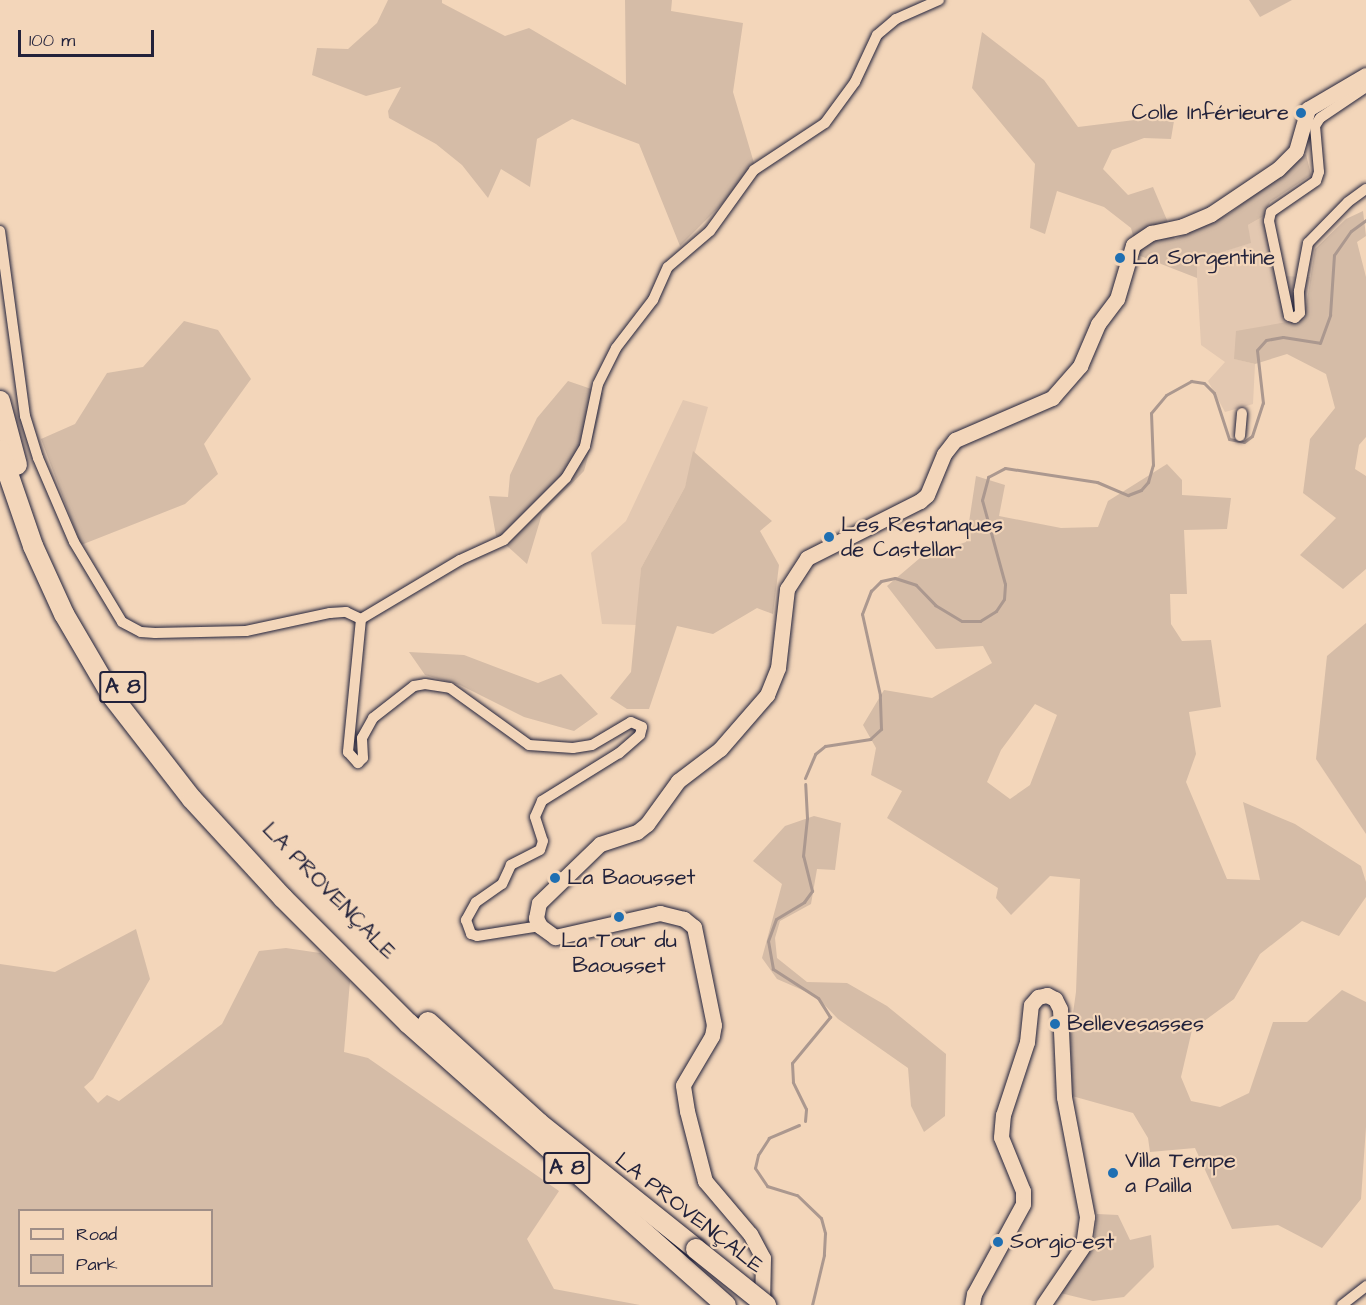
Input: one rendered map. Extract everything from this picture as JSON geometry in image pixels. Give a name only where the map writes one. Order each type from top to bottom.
[{"type":"highway","name":"LA PROVENÇALE","points":[[0,401],[18,469],[45,544],[105,661],[186,772],[322,929]]},
{"type":"highway","name":"LA PROVENÇALE","points":[[0,450],[19,509],[47,578],[112,696],[192,799],[455,1057],[686,1271],[726,1305]]},
{"type":"highway","name":"LA PROVENÇALE","points":[[455,1057],[764,1305]]},
{"type":"street","points":[[0,231],[25,412],[38,458],[74,542],[122,622],[141,632],[155,633],[246,631],[338,612],[362,619],[451,565],[504,540],[566,478],[585,446],[598,384],[616,348],[653,300],[668,267],[710,231],[754,170],[825,123],[855,82],[877,35],[896,19],[939,0]]},
{"type":"street","points":[[764,1305],[763,1258],[750,1234],[705,1181],[687,1111],[683,1085],[712,1036],[714,1025],[694,927],[684,919],[660,912],[569,936],[555,937],[540,926],[536,910],[546,894],[600,844],[638,832],[647,825],[678,781],[720,749],[767,695],[778,668],[787,589],[807,558],[920,501],[927,495],[944,454],[955,440],[1052,398],[1080,366],[1098,324],[1118,299],[1132,245],[1151,234],[1183,226],[1211,214],[1278,169],[1296,151],[1308,109],[1366,75]]},
{"type":"street","points":[[1366,87],[1320,118],[1314,126],[1319,172],[1316,181],[1271,212],[1269,221],[1289,315],[1295,318],[1299,313],[1299,291],[1308,243],[1348,202],[1366,189]]},
{"type":"street","points":[[1240,436],[1242,412]]},
{"type":"street","points":[[362,619],[348,752],[358,763],[363,758],[362,738],[373,718],[414,686],[426,684],[450,688],[529,745],[573,748],[592,745],[631,722],[637,722],[642,727],[640,735],[619,753],[542,801],[535,817],[543,841],[540,850],[511,865],[502,884],[476,902],[466,920],[471,934],[477,936],[540,926]]},
{"type":"street","points":[[972,1305],[974,1294],[1023,1204],[1023,1191],[1001,1137],[1003,1115],[1027,1042],[1031,1005],[1038,997],[1047,995],[1055,999],[1060,1009],[1064,1096],[1087,1217],[1083,1246],[1044,1305]]},
{"type":"street","points":[[1342,1305],[1366,1286]]},
{"type":"shaded area","points":[[1264,216],[1281,276],[1310,277],[1304,319],[1235,359],[1255,364],[1253,404],[1225,412],[1208,381],[1225,362],[1201,345],[1196,260],[1250,243],[1248,225]]},
{"type":"shaded area","points":[[683,400],[708,407],[685,487],[641,568],[637,625],[602,624],[591,553],[626,521]]},
{"type":"green space","points":[[388,0],[442,0],[442,3],[505,36],[529,28],[626,85],[625,0],[672,0],[671,11],[743,23],[733,92],[754,163],[723,203],[680,246],[639,144],[572,119],[537,139],[530,187],[501,169],[488,198],[462,165],[436,144],[389,118],[388,111],[401,87],[366,96],[312,75],[317,48],[348,49],[377,23]]},
{"type":"green space","points":[[1249,0],[1292,0],[1260,17]]},
{"type":"green space","points":[[982,32],[1044,80],[1078,127],[1175,115],[1171,139],[1144,138],[1112,150],[1103,169],[1128,195],[1153,187],[1175,239],[1229,214],[1306,154],[1311,175],[1270,202],[1264,216],[1248,225],[1251,243],[1197,260],[1197,278],[1138,255],[1131,228],[1104,207],[1057,191],[1045,234],[1030,228],[1035,164],[972,88]]},
{"type":"green space","points":[[1363,211],[1366,236],[1357,242],[1366,277],[1366,437],[1359,445],[1355,469],[1366,476],[1366,569],[1343,589],[1300,555],[1336,518],[1303,493],[1310,439],[1335,408],[1326,374],[1287,354],[1255,364],[1234,359],[1236,331],[1304,319],[1315,249],[1346,219]]},
{"type":"green space","points":[[184,321],[218,330],[251,379],[204,444],[218,474],[185,504],[81,545],[41,439],[75,424],[107,373],[143,367]]},
{"type":"green space","points":[[568,381],[603,393],[599,416],[584,471],[542,514],[527,564],[496,536],[489,496],[508,497],[510,475],[537,418]]},
{"type":"green space","points":[[693,451],[772,521],[760,531],[779,565],[773,614],[757,608],[713,634],[677,626],[649,709],[627,709],[610,698],[631,672],[641,568],[685,487]]},
{"type":"green space","points":[[1167,464],[1182,480],[1182,495],[1231,498],[1227,529],[1184,530],[1187,594],[1170,594],[1171,624],[1182,641],[1211,640],[1221,707],[1189,712],[1196,754],[1186,782],[1227,879],[1260,880],[1243,802],[1295,824],[1361,866],[1366,882],[1366,897],[1339,936],[1302,921],[1260,954],[1234,999],[1192,1030],[1181,1077],[1191,1101],[1220,1107],[1249,1093],[1273,1022],[1307,1022],[1342,990],[1366,1002],[1366,1127],[1361,1199],[1322,1248],[1278,1225],[1232,1229],[1195,1148],[1150,1152],[1148,1138],[1133,1113],[1072,1096],[1070,1034],[1076,992],[1080,879],[1050,876],[1011,915],[996,898],[998,888],[887,818],[902,791],[871,775],[876,748],[863,725],[884,690],[932,698],[992,663],[983,646],[936,649],[887,586],[920,558],[966,542],[976,476],[1005,485],[999,516],[1061,528],[1098,527],[1108,501]],"holes":[[[1035,704],[1057,715],[1030,785],[1010,799],[987,782],[1001,750]]]},
{"type":"green space","points":[[1366,623],[1366,834],[1316,759],[1327,656]]},
{"type":"green space","points":[[409,652],[464,655],[538,683],[561,674],[598,714],[574,731],[524,717],[460,685],[425,675]]},
{"type":"green space","points":[[814,816],[841,823],[835,870],[817,869],[811,904],[780,921],[775,938],[777,958],[807,982],[847,983],[887,1006],[946,1054],[945,1116],[924,1132],[911,1106],[908,1068],[838,1019],[816,996],[777,979],[762,958],[782,884],[753,861],[785,826]]},
{"type":"green space","points":[[136,929],[150,979],[93,1079],[84,1087],[98,1103],[107,1095],[119,1101],[222,1024],[259,951],[286,948],[320,953],[350,981],[344,1052],[368,1058],[559,1191],[527,1239],[554,1289],[640,1305],[0,1305],[0,964],[55,972]]},
{"type":"green space","points":[[1097,1214],[1118,1215],[1130,1240],[1151,1235],[1154,1267],[1124,1297],[1093,1301],[1056,1292],[1094,1244]]},
{"type":"waterway","points":[[805,778],[815,754],[825,746],[870,739],[881,729],[880,695],[862,614],[871,591],[881,581],[895,578],[916,585],[935,605],[962,621],[980,621],[996,611],[1004,599],[1005,584],[982,500],[988,477],[1005,468],[1097,482],[1128,495],[1141,490],[1148,482],[1153,465],[1151,413],[1166,395],[1191,381],[1204,383],[1214,393],[1229,439],[1244,442],[1252,436],[1263,403],[1257,350],[1266,340],[1283,337],[1320,343],[1330,315],[1334,255],[1351,231],[1366,220]]},
{"type":"waterway","points":[[805,784],[807,818],[803,856],[812,891],[804,902],[776,919],[768,941],[773,969],[818,998],[830,1017],[792,1063],[793,1082],[806,1109],[805,1121]]},
{"type":"waterway","points":[[799,1125],[769,1138],[758,1155],[755,1168],[767,1186],[797,1195],[821,1218],[825,1233],[824,1255],[812,1305]]},
{"type":"place","name":"Colle Inférieure","points":[[1301,113]]},
{"type":"place","name":"La Sorgentine","points":[[1120,258]]},
{"type":"place","name":"Les Restanques de Castellar","points":[[829,537]]},
{"type":"place","name":"La Baousset","points":[[555,878]]},
{"type":"place","name":"La Tour du Baousset","points":[[619,917]]},
{"type":"place","name":"Bellevesasses","points":[[1055,1024]]},
{"type":"place","name":"Villa Tempe a Pailla","points":[[1113,1173]]},
{"type":"place","name":"Sorgio-est","points":[[998,1242]]}]
